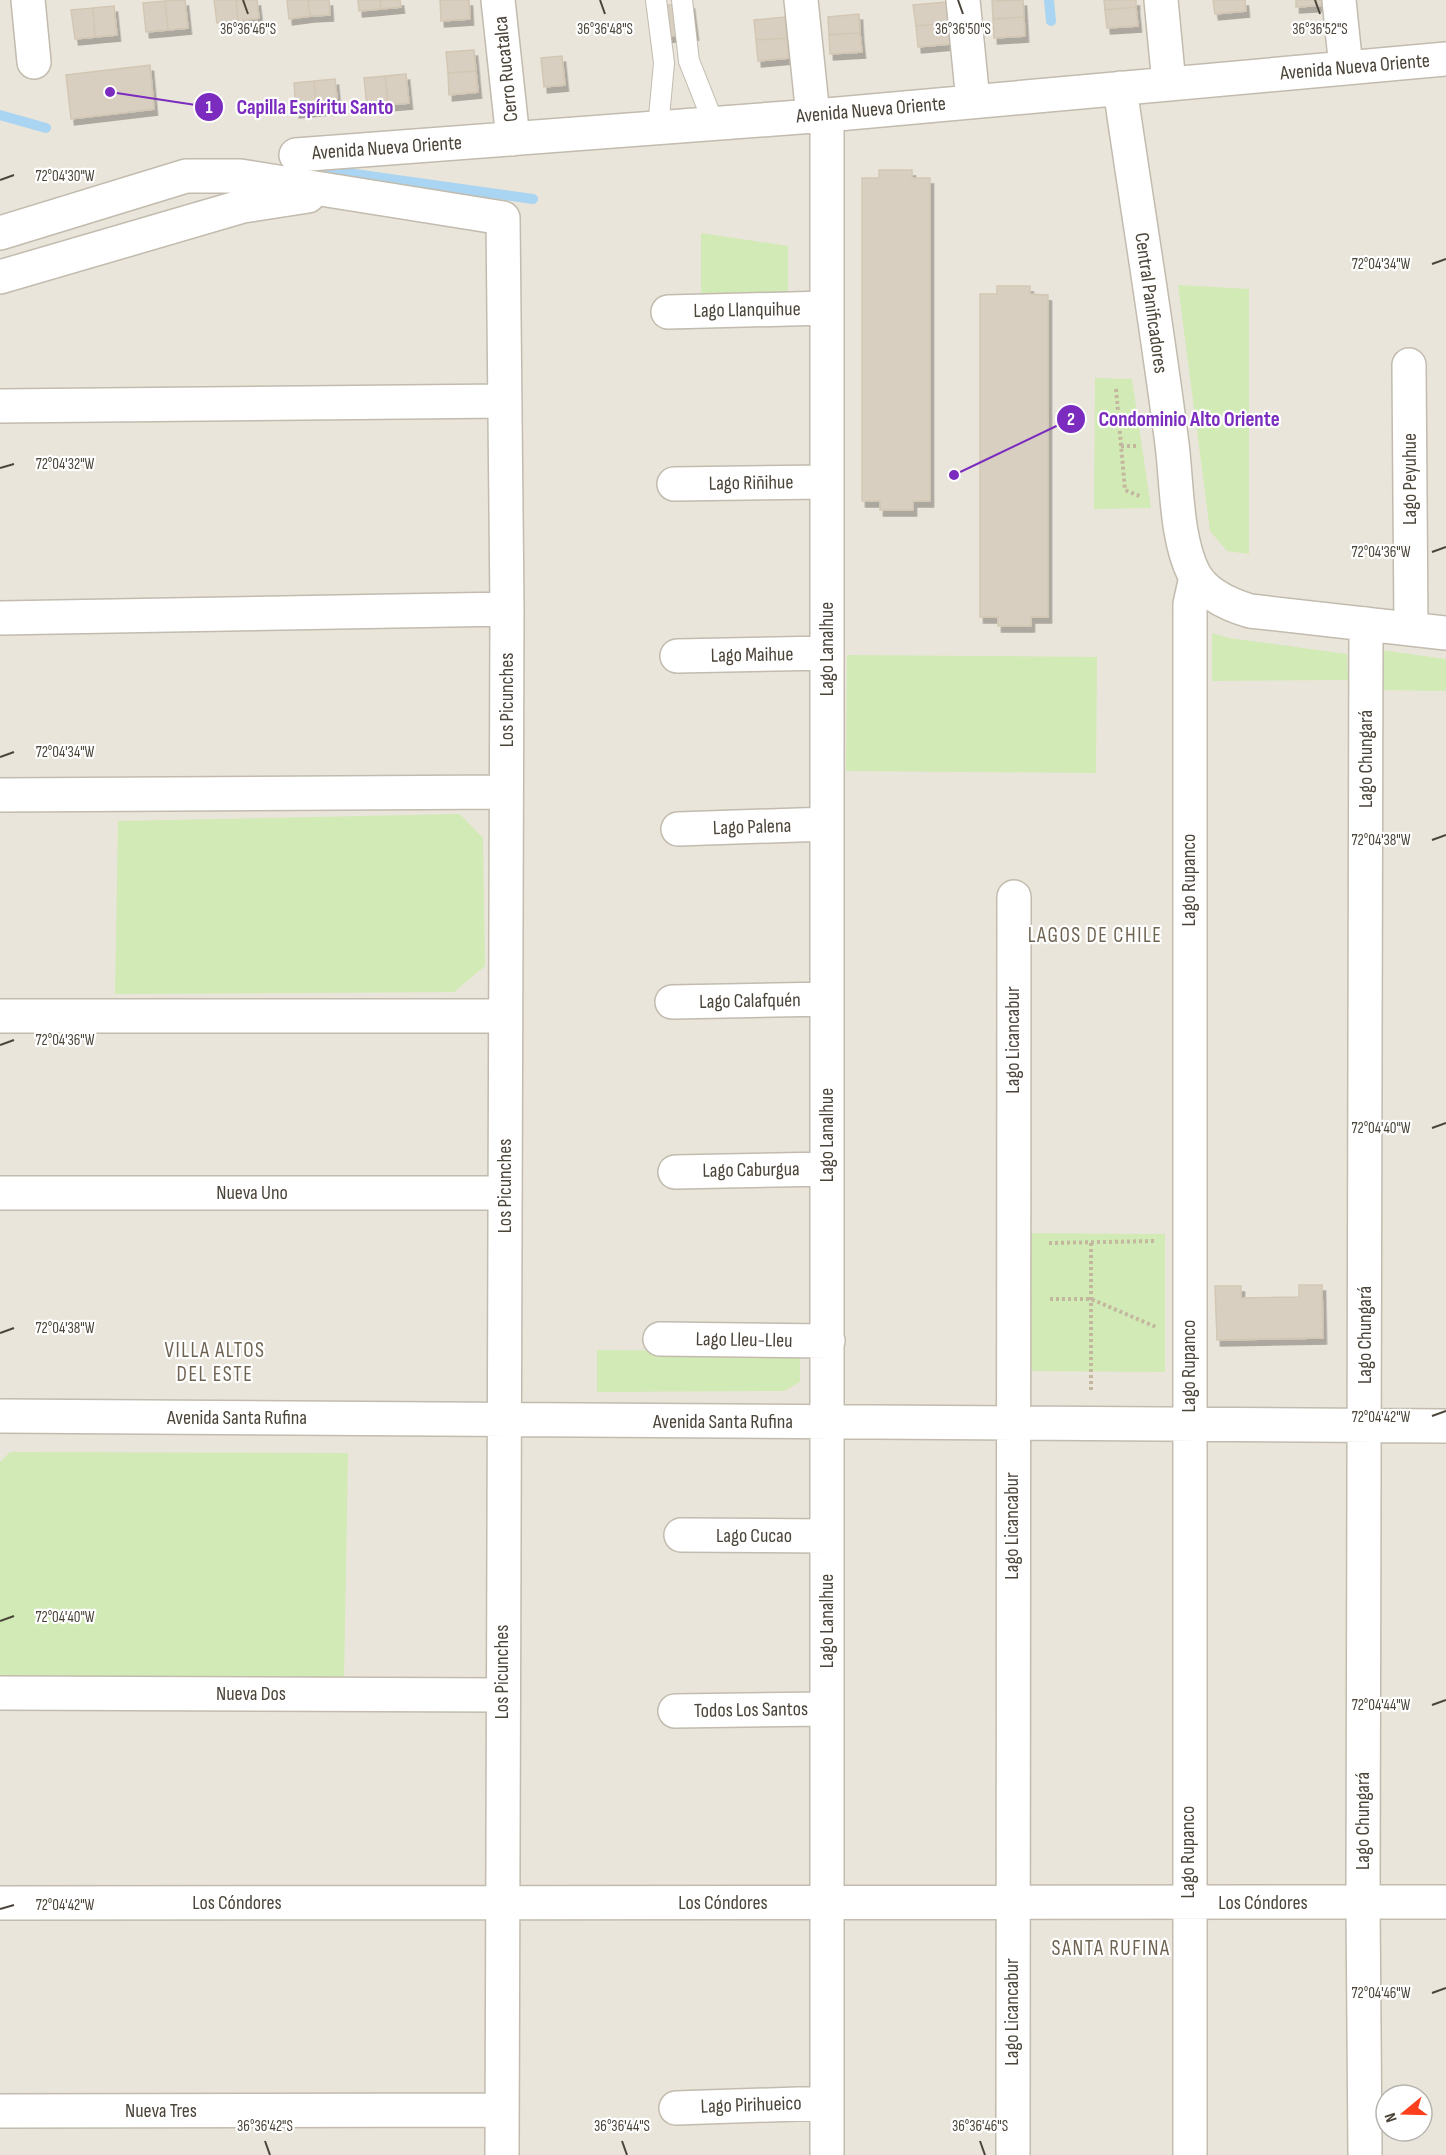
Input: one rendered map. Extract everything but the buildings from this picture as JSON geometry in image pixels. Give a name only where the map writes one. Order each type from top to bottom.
[{"type":"street","points":[[28,0],[34,62]]},
{"type":"street","name":"Cerro Rucatalca","points":[[498,0],[513,139]]},
{"type":"street","name":"Lago Lanalhue","points":[[801,0],[820,115],[827,309],[827,2155]]},
{"type":"street","points":[[963,0],[973,101]]},
{"type":"street","points":[[1161,0],[1169,84]]},
{"type":"street","points":[[1339,0],[1346,68]]},
{"type":"street","name":"Avenida Nueva Oriente","points":[[296,155],[714,124],[1446,59]]},
{"type":"street","name":"Central Panificadores","points":[[1120,88],[1172,444],[1179,512],[1188,559],[1196,577],[1217,596],[1233,606],[1250,611],[1446,633]]},
{"type":"street","name":"Avenida Nueva Oriente","points":[[0,233],[186,176],[240,176],[354,194]]},
{"type":"street","points":[[0,277],[243,206],[314,195],[354,194]]},
{"type":"street","name":"Los Picunches","points":[[354,194],[503,218],[507,609],[502,2155]]},
{"type":"street","name":"Lago Llanquihue","points":[[668,312],[827,309]]},
{"type":"street","name":"Lago Peyuhue","points":[[1409,365],[1411,629]]},
{"type":"street","points":[[0,406],[505,401]]},
{"type":"street","name":"Lago Riñihue","points":[[674,484],[827,482]]},
{"type":"street","name":"Lago Rupanco","points":[[1190,2155],[1188,1903],[1190,604],[1196,577]]},
{"type":"street","points":[[0,618],[507,609]]},
{"type":"street","name":"Lago Chungará","points":[[1365,2155],[1363,1903],[1366,624]]},
{"type":"street","name":"Lago Maihue","points":[[677,656],[827,653]]},
{"type":"street","points":[[0,795],[506,792]]},
{"type":"street","name":"Lago Palena","points":[[678,829],[827,824]]},
{"type":"street","name":"Lago Licancabur","points":[[1013,2155],[1011,1903],[1014,897]]},
{"type":"street","name":"Lago Calafquén","points":[[672,1002],[827,999]]},
{"type":"street","points":[[0,1016],[505,1016]]},
{"type":"street","name":"Lago Caburgua","points":[[675,1172],[827,1168]]},
{"type":"street","name":"Nueva Uno","points":[[0,1193],[505,1193]]},
{"type":"street","name":"Lago Lleu-Lleu","points":[[660,1339],[828,1341]]},
{"type":"street","name":"Avenida Santa Rufina","points":[[0,1416],[1446,1426]]},
{"type":"street","name":"Lago Cucao","points":[[681,1535],[827,1536]]},
{"type":"street","name":"Nueva Dos","points":[[0,1693],[502,1695]]},
{"type":"street","name":"Todos Los Santos","points":[[675,1711],[827,1709]]},
{"type":"street","name":"Los Cóndores","points":[[0,1903],[1446,1902]]},
{"type":"street","name":"Lago Pirihueico","points":[[676,2108],[827,2103]]},
{"type":"street","name":"Nueva Tres","points":[[0,2111],[502,2110]]},
{"type":"lane","points":[[656,0],[663,63],[658,128]]},
{"type":"lane","points":[[682,0],[689,61],[714,124]]},
{"type":"path","points":[[1116,389],[1125,490],[1179,512]]},
{"type":"path","points":[[1013,1225],[1029,1243],[1153,1242],[1189,1235]]},
{"type":"path","points":[[1091,1243],[1091,1424]]},
{"type":"path","points":[[1013,1300],[1091,1299],[1189,1341]]},
{"type":"shaded area","points":[[0,0],[1446,0],[1446,2155],[0,2155]]},
{"type":"green space","points":[[701,233],[788,246],[788,298],[701,297]]},
{"type":"green space","points":[[1178,285],[1249,289],[1249,554],[1227,551],[1210,531]]},
{"type":"green space","points":[[1095,378],[1132,379],[1151,508],[1094,509]]},
{"type":"green space","points":[[1212,633],[1229,638],[1347,654],[1348,680],[1212,681]]},
{"type":"green space","points":[[1381,650],[1446,659],[1446,691],[1381,690]]},
{"type":"green space","points":[[847,655],[1097,657],[1096,773],[846,771]]},
{"type":"green space","points":[[460,814],[483,838],[485,966],[454,992],[115,994],[118,821]]},
{"type":"green space","points":[[1016,1233],[1165,1234],[1165,1372],[1016,1371]]},
{"type":"green space","points":[[597,1350],[800,1352],[800,1382],[784,1391],[597,1392]]},
{"type":"green space","points":[[10,1452],[348,1453],[344,1680],[0,1679],[0,1462]]},
{"type":"waterway","points":[[1049,0],[1051,21]]},
{"type":"waterway","points":[[0,115],[46,128]]},
{"type":"waterway","points":[[326,170],[533,199]]},
{"type":"place","name":"Capilla Espíritu Santo","points":[[110,92]]},
{"type":"place","name":"Condominio Alto Oriente","points":[[954,475]]},
{"type":"district","name":"LAGOS DE CHILE","points":[[1095,935]]},
{"type":"district","name":"VILLA ALTOS DEL ESTE","points":[[215,1362]]},
{"type":"district","name":"SANTA RUFINA","points":[[1111,1948]]}]
